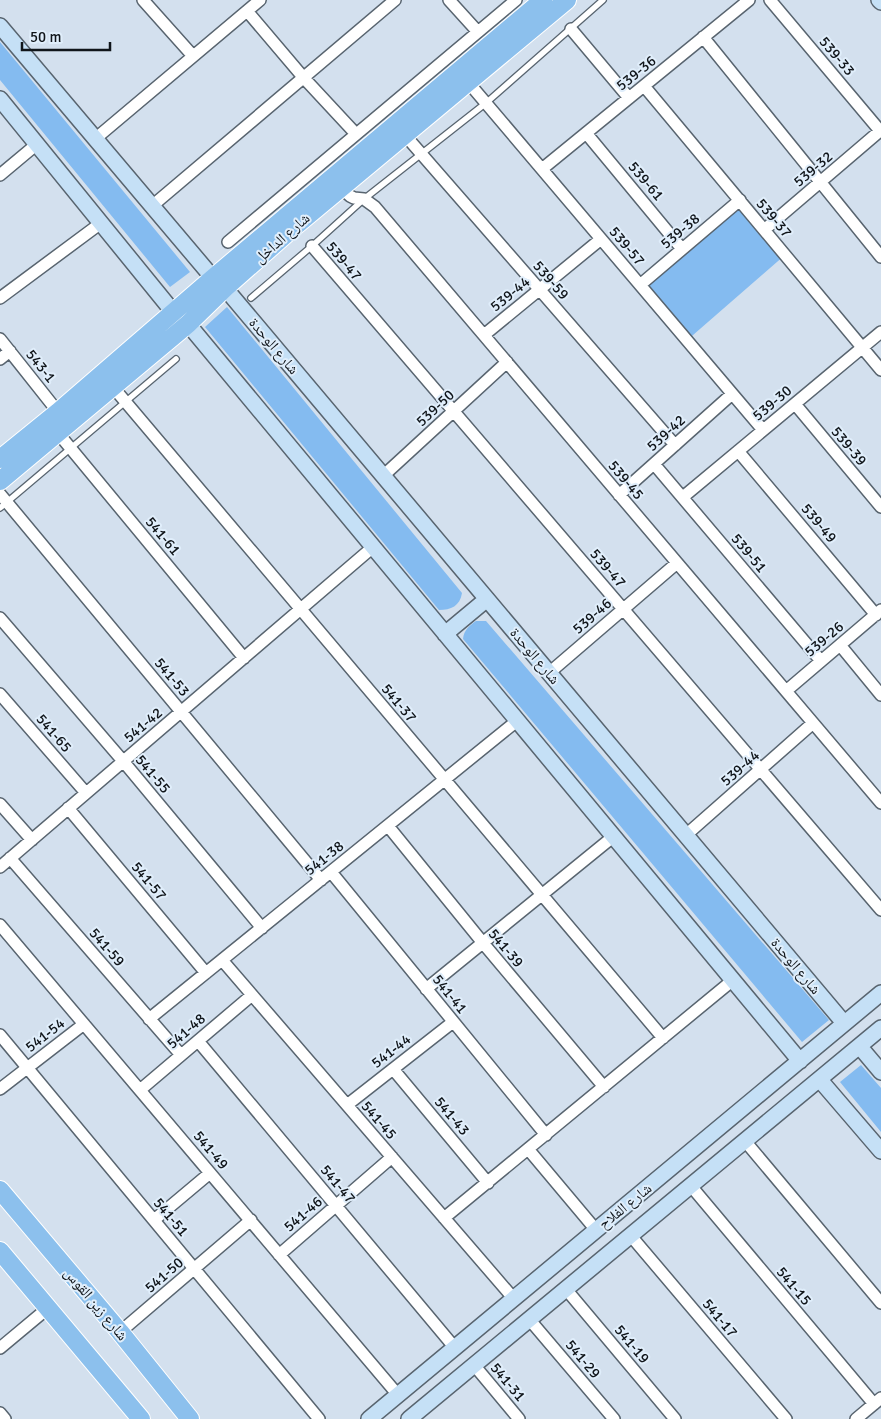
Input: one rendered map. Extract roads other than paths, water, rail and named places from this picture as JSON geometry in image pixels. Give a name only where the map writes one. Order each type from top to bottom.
[{"type":"main road","name":"شارع الداخل","points":[[0,481],[113,387],[181,318],[219,283],[338,182],[543,0]]},
{"type":"main road","name":"شارع الداخل","points":[[338,182],[404,134],[567,0]]},
{"type":"main road","name":"شارع الداخل","points":[[1,455],[181,318]]},
{"type":"main road","name":"شارع زين القوس","points":[[0,1190],[120,1332],[190,1419]]},
{"type":"main road","points":[[0,1251],[141,1419]]},
{"type":"street","points":[[143,0],[194,56]]},
{"type":"street","points":[[95,139],[260,0]]},
{"type":"street","points":[[152,206],[395,0]]},
{"type":"street","points":[[449,0],[478,32]]},
{"type":"street","name":"539-36","points":[[542,169],[749,0]]},
{"type":"street","name":"539-33","points":[[770,0],[881,131]]},
{"type":"street","points":[[228,242],[478,32],[512,1]]},
{"type":"street","points":[[247,10],[303,77],[356,134]]},
{"type":"street","name":"شارع الوحدة","points":[[0,26],[549,672],[844,1023]]},
{"type":"street","points":[[571,28],[629,98]]},
{"type":"street","points":[[703,37],[881,257]]},
{"type":"street","name":"539-57","points":[[468,82],[763,430]]},
{"type":"street","name":"539-37","points":[[644,86],[881,370]]},
{"type":"street","points":[[0,98],[101,223],[518,720],[800,1061]]},
{"type":"street","name":"539-32","points":[[764,230],[881,131]]},
{"type":"street","name":"539-61","points":[[586,133],[682,249]]},
{"type":"street","name":"539-59","points":[[404,134],[675,445]]},
{"type":"street","points":[[0,176],[37,144]]},
{"type":"street","points":[[323,162],[338,182]]},
{"type":"street","name":"539-45","points":[[338,182],[350,196],[364,198],[375,207],[881,803]]},
{"type":"street","name":"539-38","points":[[640,285],[740,200]]},
{"type":"street","points":[[0,298],[101,223]]},
{"type":"street","name":"539-44","points":[[484,335],[601,239]]},
{"type":"street","name":"539-47","points":[[312,246],[881,910]]},
{"type":"street","name":"539-30","points":[[683,497],[881,332]]},
{"type":"street","name":"543-1","points":[[0,339],[58,412]]},
{"type":"street","points":[[0,359],[10,351]]},
{"type":"street","name":"539-50","points":[[383,476],[507,362]]},
{"type":"street","name":"541-37","points":[[113,387],[663,1038]]},
{"type":"street","name":"539-42","points":[[620,495],[732,394]]},
{"type":"street","name":"539-39","points":[[795,404],[881,507]]},
{"type":"street","name":"541-61","points":[[58,432],[244,658]]},
{"type":"street","name":"539-49","points":[[738,451],[878,613]]},
{"type":"street","name":"539-51","points":[[654,464],[821,661]]},
{"type":"street","name":"541-53","points":[[2,501],[321,880]]},
{"type":"street","name":"541-42","points":[[0,867],[373,547]]},
{"type":"street","name":"539-46","points":[[549,672],[677,562]]},
{"type":"street","points":[[445,634],[487,599]]},
{"type":"street","name":"539-26","points":[[786,690],[878,613]]},
{"type":"street","name":"541-55","points":[[0,618],[123,761],[262,928]]},
{"type":"street","points":[[840,645],[881,695]]},
{"type":"street","name":"541-65","points":[[0,694],[86,793]]},
{"type":"street","name":"541-38","points":[[149,1019],[518,720]]},
{"type":"street","name":"539-44","points":[[686,835],[814,723]]},
{"type":"street","points":[[0,804],[32,840]]},
{"type":"street","name":"541-57","points":[[68,808],[206,973]]},
{"type":"street","name":"541-39","points":[[388,826],[482,943],[604,1087]]},
{"type":"street","points":[[426,988],[614,836]]},
{"type":"street","name":"541-59","points":[[10,858],[181,1055]]},
{"type":"street","name":"541-41","points":[[331,872],[546,1135]]},
{"type":"street","name":"541-49","points":[[0,925],[398,1395]]},
{"type":"street","name":"541-45","points":[[222,960],[514,1299]]},
{"type":"street","points":[[444,1218],[734,980]]},
{"type":"street","name":"شارع الفلاح","points":[[369,1419],[881,993]]},
{"type":"street","name":"541-48","points":[[140,1090],[252,994]]},
{"type":"street","name":"541-44","points":[[347,1105],[453,1022]]},
{"type":"street","name":"541-54","points":[[0,1089],[84,1024]]},
{"type":"street","name":"شارع الفلاح","points":[[417,1417],[474,1365],[881,1028]]},
{"type":"street","name":"541-51","points":[[0,1035],[319,1419]]},
{"type":"street","name":"541-47","points":[[198,1040],[455,1348]]},
{"type":"street","points":[[860,1047],[881,1072]]},
{"type":"street","name":"541-43","points":[[393,1069],[488,1183]]},
{"type":"street","points":[[820,1080],[881,1151]]},
{"type":"street","points":[[745,1141],[881,1303]]},
{"type":"street","points":[[528,1150],[596,1230]]},
{"type":"street","name":"541-46","points":[[280,1254],[392,1157]]},
{"type":"street","points":[[154,1220],[210,1173]]},
{"type":"street","name":"541-15","points":[[691,1186],[877,1401]]},
{"type":"street","name":"541-50","points":[[120,1332],[251,1220]]},
{"type":"street","name":"541-17","points":[[631,1236],[786,1419]]},
{"type":"street","name":"541-19","points":[[566,1288],[675,1419]]},
{"type":"street","points":[[0,1348],[48,1308]]},
{"type":"street","name":"541-29","points":[[529,1319],[614,1419]]},
{"type":"street","name":"541-31","points":[[474,1365],[519,1419]]},
{"type":"street","points":[[856,1419],[877,1401]]},
{"type":"street","points":[[0,1413],[5,1419]]},
{"type":"lane","points":[[252,298],[364,198],[486,103],[603,0]]},
{"type":"lane","points":[[2,501],[71,448],[176,359]]}]
